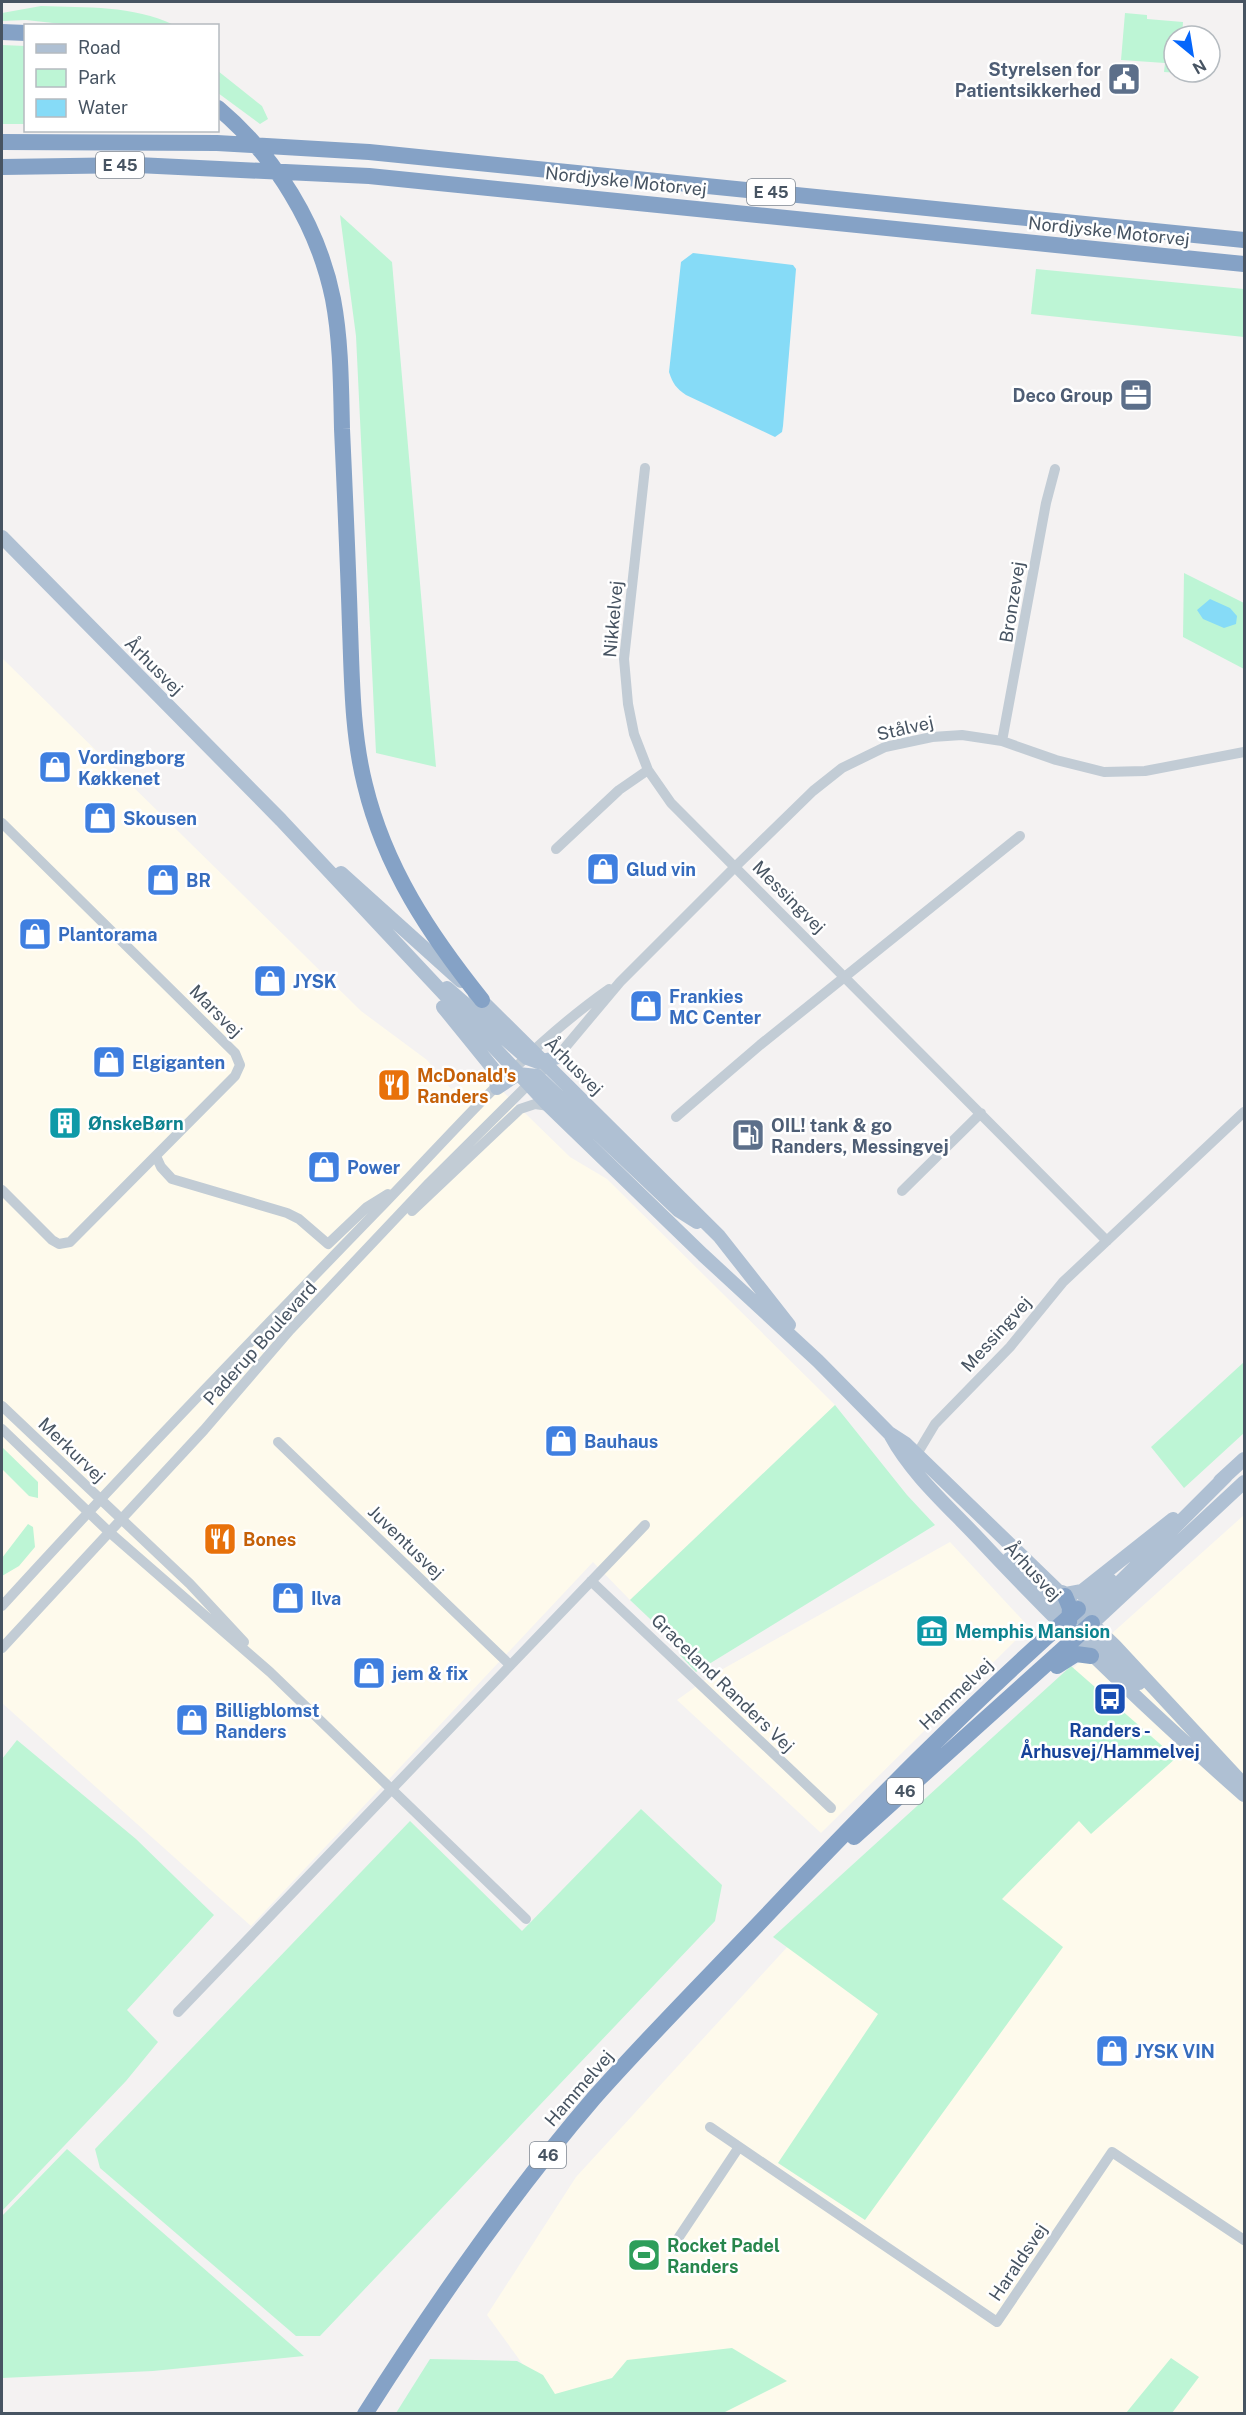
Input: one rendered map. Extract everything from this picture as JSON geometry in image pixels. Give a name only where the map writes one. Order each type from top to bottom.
[{"type":"highway","points":[[2,32],[24,33]]},
{"type":"highway","points":[[219,109],[266,158],[296,201],[314,239],[326,273],[333,299],[340,361],[352,680],[364,782],[379,833],[408,896],[438,944],[482,1000]]},
{"type":"highway","name":"Nordjyske Motorvej","points":[[2,142],[217,143],[442,158],[1245,240]]},
{"type":"highway","name":"Nordjyske Motorvej","points":[[2,167],[137,165],[320,172],[419,180],[1245,264]]},
{"type":"highway","points":[[1063,1594],[1076,1624]]},
{"type":"highway","name":"Hammelvej","points":[[761,1921],[925,1772],[1076,1624]]},
{"type":"highway","name":"Hammelvej","points":[[364,2414],[466,2262],[532,2174],[652,2034],[943,1733],[1076,1624]]},
{"type":"highway","points":[[925,1772],[1070,1656],[1089,1654]]},
{"type":"main road","name":"Århusvej","points":[[2,537],[281,820],[391,940],[525,1076],[549,1106],[703,1255],[818,1361],[889,1432],[917,1454],[1063,1594]]},
{"type":"main road","name":"Århusvej","points":[[281,820],[482,1000],[719,1236],[818,1361]]},
{"type":"main road","points":[[391,940],[542,1059]]},
{"type":"main road","points":[[391,940],[495,1071],[497,1088],[525,1076],[678,1210],[719,1236]]},
{"type":"main road","name":"Århusvej","points":[[889,1432],[899,1451],[926,1482],[1076,1624]]},
{"type":"main road","name":"Hammelvej","points":[[1076,1624],[1245,1459]]},
{"type":"main road","points":[[1063,1594],[1075,1594],[1082,1591],[1226,1476]]},
{"type":"main road","name":"Hammelvej","points":[[1076,1624],[1245,1482]]},
{"type":"main road","points":[[1076,1624],[1089,1654],[1245,1794]]},
{"type":"main road","points":[[1076,1624],[1193,1729],[1245,1785]]},
{"type":"street","name":"Nikkelvej","points":[[645,468],[624,659],[628,704],[634,734],[648,770],[671,803],[736,866]]},
{"type":"street","name":"Bronzevej","points":[[1002,741],[1046,503],[1055,469]]},
{"type":"street","name":"Stålvej","points":[[542,1059],[813,791],[842,768],[885,747],[932,736],[962,735],[1002,741],[1056,760],[1104,772],[1145,771],[1245,752]]},
{"type":"street","points":[[556,849],[619,790],[648,770]]},
{"type":"street","name":"Marsvej","points":[[2,823],[239,1059],[240,1065],[235,1076],[67,1243],[59,1244],[52,1240],[2,1190]]},
{"type":"street","points":[[676,1117],[845,976],[1020,836]]},
{"type":"street","name":"Messingvej","points":[[736,866],[1107,1241]]},
{"type":"street","name":"Stålvej","points":[[542,1059],[567,1019],[620,982]]},
{"type":"street","name":"Paderup Boulevard","points":[[525,1076],[542,1059]]},
{"type":"street","name":"Paderup Boulevard","points":[[2,1648],[204,1430],[290,1330],[542,1059]]},
{"type":"street","name":"Paderup Boulevard","points":[[2,1606],[99,1499],[497,1088]]},
{"type":"street","points":[[348,1270],[520,1109],[536,1104],[549,1106]]},
{"type":"street","name":"Messingvej","points":[[917,1454],[935,1424],[1016,1340],[1063,1282],[1245,1112]]},
{"type":"street","points":[[902,1191],[981,1113]]},
{"type":"street","points":[[156,1156],[160,1167],[172,1179],[287,1213],[299,1219],[328,1244],[367,1207],[401,1187]]},
{"type":"street","name":"Merkurvej","points":[[2,1406],[120,1519]]},
{"type":"street","name":"Merkurvej","points":[[2,1429],[108,1531]]},
{"type":"street","name":"Juventusvej","points":[[278,1442],[510,1665]]},
{"type":"street","points":[[120,1519],[198,1593],[270,1672]]},
{"type":"street","points":[[178,2012],[645,1525]]},
{"type":"street","points":[[108,1531],[270,1672],[392,1787],[526,1919]]},
{"type":"street","name":"Graceland Randers Vej","points":[[591,1581],[831,1808]]},
{"type":"street","name":"Haraldsvej","points":[[711,2127],[997,2322],[1112,2152],[1245,2240]]},
{"type":"street","points":[[671,2249],[739,2146]]},
{"type":"shaded area","points":[[2,658],[361,1011],[427,1060],[451,1089],[486,1075],[570,1157],[607,1179],[835,1405],[630,1600],[593,1562],[251,1926],[2,1703]]},
{"type":"shaded area","points":[[1244,1515],[1244,2413],[558,2413],[487,2315],[576,2177],[857,1871],[1071,1670]]},
{"type":"shaded area","points":[[950,1542],[1029,1627],[821,1833],[677,1700],[712,1675]]},
{"type":"green space","points":[[41,6],[92,8],[142,14],[171,24],[62,24],[26,20],[2,21],[2,13]]},
{"type":"green space","points":[[1125,13],[1147,15],[1147,19],[1183,22],[1183,24],[1162,24],[1162,63],[1121,60]]},
{"type":"green space","points":[[2,45],[24,46],[24,124],[2,124]]},
{"type":"green space","points":[[219,72],[262,106],[268,119],[260,124],[219,94]]},
{"type":"green space","points":[[340,215],[392,262],[436,767],[376,753],[356,336]]},
{"type":"green space","points":[[1036,269],[1244,289],[1244,337],[1031,314]]},
{"type":"green space","points":[[1184,573],[1244,603],[1244,669],[1183,637]]},
{"type":"green space","points":[[1244,1362],[1244,1433],[1184,1488],[1151,1447]]},
{"type":"green space","points":[[835,1405],[907,1495],[935,1525],[696,1672],[680,1655],[684,1651],[630,1600]]},
{"type":"green space","points":[[2,1447],[38,1482],[38,1498],[29,1496],[2,1469]]},
{"type":"green space","points":[[28,1524],[33,1527],[35,1547],[19,1566],[2,1576],[2,1558]]},
{"type":"green space","points":[[1071,1666],[1176,1758],[1091,1834],[1079,1821],[1002,1899],[1063,1947],[865,2220],[778,2163],[878,2014],[773,1937]]},
{"type":"green space","points":[[17,1740],[136,1839],[214,1915],[127,2010],[158,2042],[126,2081],[2,2211],[2,1759]]},
{"type":"green space","points":[[641,1809],[722,1885],[715,1921],[320,2336],[296,2336],[100,2168],[95,2149],[410,1821],[522,1931]]},
{"type":"green space","points":[[67,2149],[304,2356],[153,2371],[2,2378],[2,2216]]},
{"type":"green space","points":[[732,2348],[787,2381],[723,2413],[396,2413],[430,2359],[517,2361],[543,2375],[555,2394],[612,2378],[627,2360]]},
{"type":"green space","points":[[1171,2358],[1199,2377],[1172,2413],[1126,2413]]},
{"type":"water","points":[[693,253],[793,265],[796,269],[783,426],[782,432],[775,437],[686,395],[677,388],[672,380],[669,372],[681,262]]},
{"type":"water","points":[[1210,599],[1230,608],[1237,616],[1236,624],[1224,628],[1203,619],[1197,610]]},
{"type":"place","name":"Styrelsen for Patientsikkerhed","points":[[1124,79]]},
{"type":"place","name":"Deco Group","points":[[1136,395]]},
{"type":"place","name":"Vordingborg Køkkenet","points":[[55,767]]},
{"type":"place","name":"Skousen","points":[[100,818]]},
{"type":"place","name":"Glud vin","points":[[603,869]]},
{"type":"place","name":"BR","points":[[163,880]]},
{"type":"place","name":"Plantorama","points":[[35,934]]},
{"type":"place","name":"JYSK","points":[[270,981]]},
{"type":"place","name":"Frankies MC Center","points":[[646,1006]]},
{"type":"place","name":"Elgiganten","points":[[109,1062]]},
{"type":"place","name":"McDonald's Randers","points":[[394,1085]]},
{"type":"place","name":"ØnskeBørn","points":[[65,1123]]},
{"type":"place","name":"OIL! tank & go Randers, Messingvej","points":[[748,1135]]},
{"type":"place","name":"Power","points":[[324,1167]]},
{"type":"place","name":"Bauhaus","points":[[561,1441]]},
{"type":"place","name":"Bones","points":[[220,1539]]},
{"type":"place","name":"Ilva","points":[[288,1598]]},
{"type":"place","name":"Memphis Mansion","points":[[932,1631]]},
{"type":"place","name":"jem & fix","points":[[369,1673]]},
{"type":"place","name":"Randers - Århusvej/Hammelvej","points":[[1110,1699]]},
{"type":"place","name":"Billigblomst Randers","points":[[192,1720]]},
{"type":"place","name":"JYSK VIN","points":[[1112,2051]]},
{"type":"place","name":"Rocket Padel Randers","points":[[644,2255]]}]
